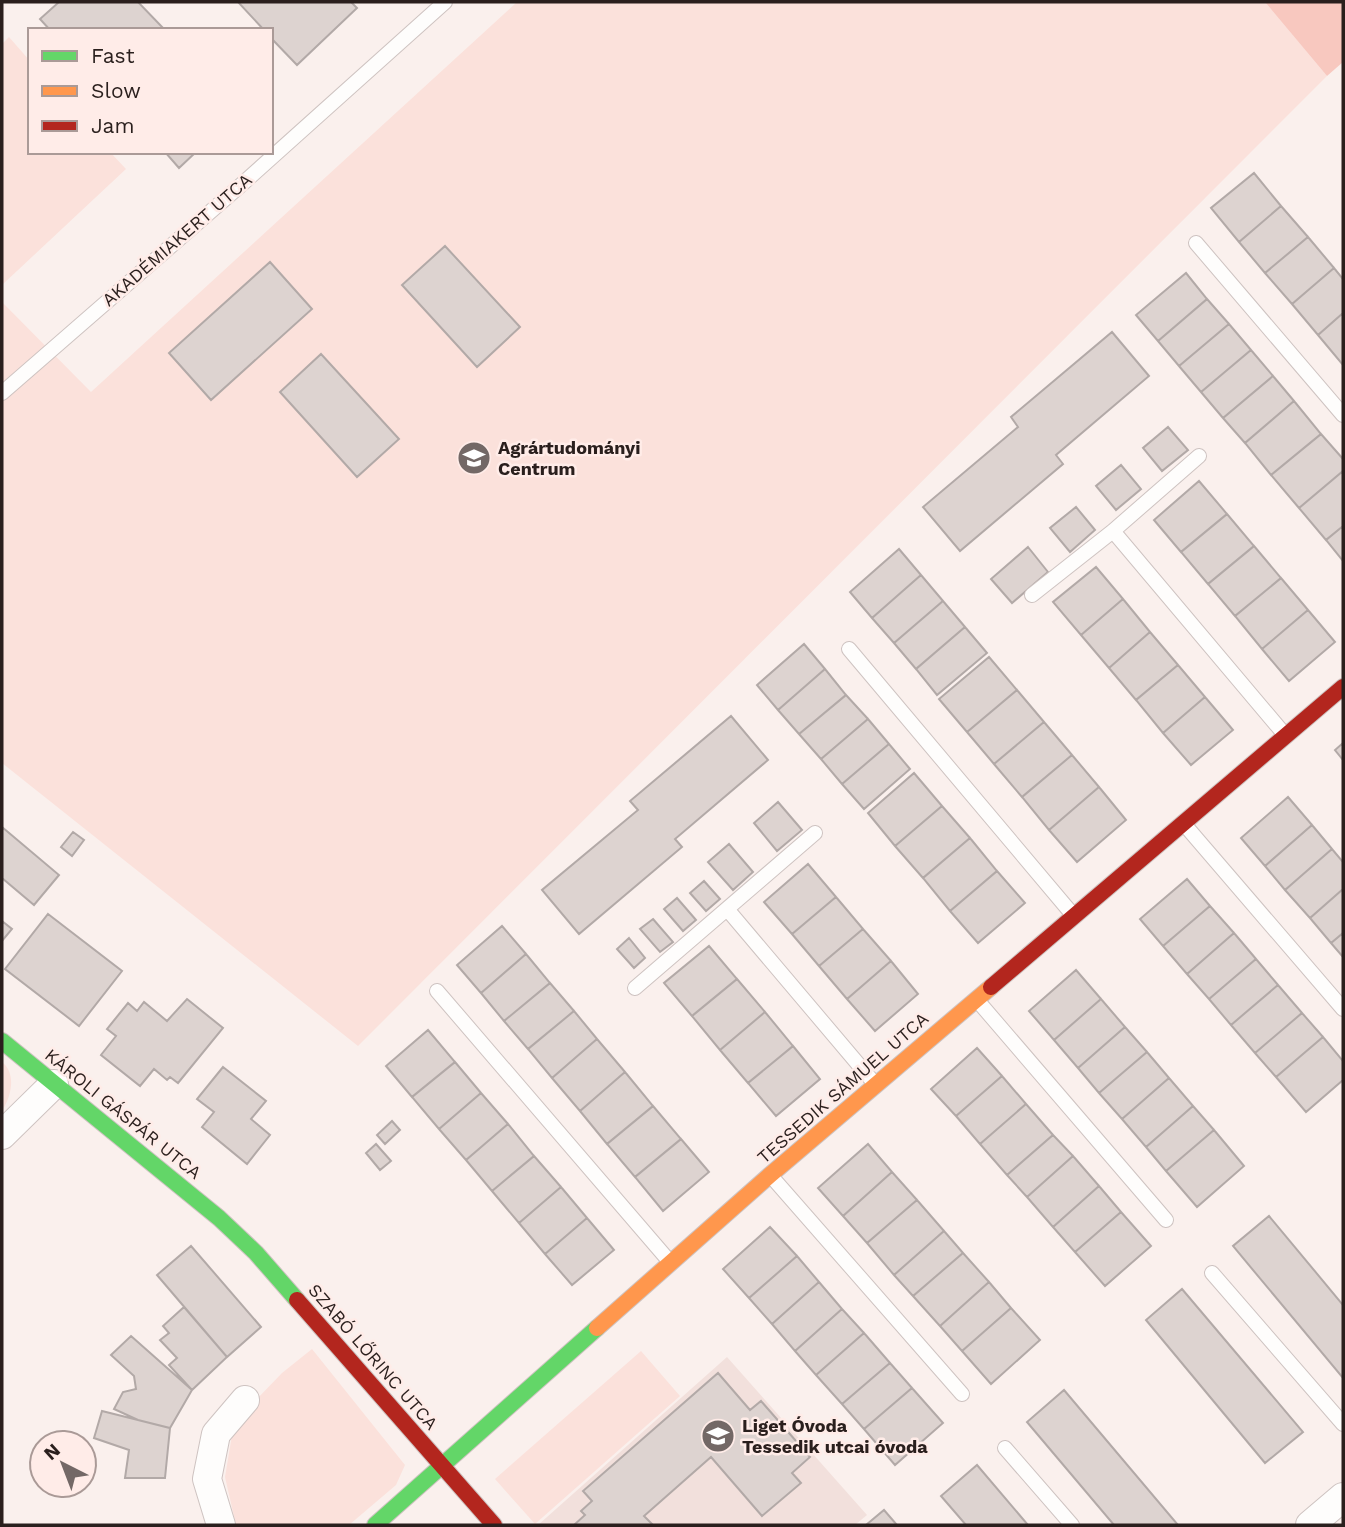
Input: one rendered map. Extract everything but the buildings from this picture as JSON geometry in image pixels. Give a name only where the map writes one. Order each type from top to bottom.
[{"type":"street","name":"TESSEDIK SÁMUEL UTCA","points":[[375,1525],[771,1175],[1343,687]]},
{"type":"street","name":"KÁROLI GÁSPÁR UTCA","points":[[2,1041],[219,1218]]},
{"type":"street","points":[[2,1135],[54,1084]]},
{"type":"street","name":"SZABÓ LŐRINC UTCA","points":[[219,1218],[256,1253],[494,1525]]},
{"type":"street","points":[[221,1525],[207,1479],[216,1434],[245,1399]]},
{"type":"street","points":[[1310,1525],[1343,1497]]},
{"type":"lane","name":"AKADÉMIAKERT UTCA","points":[[2,393],[241,186],[445,2]]},
{"type":"lane","points":[[1196,243],[1343,415]]},
{"type":"lane","points":[[1032,594],[1113,531],[1199,456]]},
{"type":"lane","points":[[1113,531],[1286,736]]},
{"type":"lane","points":[[849,649],[1074,916]]},
{"type":"lane","points":[[1183,823],[1343,1009]]},
{"type":"lane","points":[[635,988],[815,833]]},
{"type":"lane","points":[[727,909],[876,1085]]},
{"type":"lane","points":[[437,991],[670,1264]]},
{"type":"lane","points":[[976,999],[1166,1220]]},
{"type":"lane","points":[[771,1175],[962,1394]]},
{"type":"lane","points":[[1212,1273],[1343,1424]]},
{"type":"lane","points":[[1005,1448],[1072,1525]]},
{"type":"shaded area","name":"Agrártudományi Centrum","points":[[517,2],[1265,2],[1327,76],[358,1046],[2,763],[2,302],[91,392]]},
{"type":"shaded area","points":[[1265,2],[1343,2],[1343,62],[1327,76]]},
{"type":"shaded area","points":[[9,37],[28,59],[28,154],[112,154],[126,169],[2,285],[2,44]]},
{"type":"shaded area","points":[[2,1062],[10,1073],[11,1086],[2,1111]]},
{"type":"shaded area","points":[[312,1349],[405,1465],[396,1485],[349,1525],[236,1525],[225,1477],[232,1435],[255,1401],[282,1373]]},
{"type":"shaded area","points":[[641,1351],[680,1396],[535,1524],[495,1479]]},
{"type":"shaded area","name":"Liget Óvoda Tessedik utcai óvoda","points":[[727,1357],[867,1515],[855,1525],[538,1525]]},
{"type":"traffic: fast","points":[[2,1041],[219,1218],[256,1253],[297,1300]]},
{"type":"traffic: fast","points":[[375,1525],[597,1328]]},
{"type":"traffic: slow","points":[[597,1328],[770,1175],[991,987]]},
{"type":"traffic: jam","points":[[991,987],[1343,687]]},
{"type":"traffic: jam","points":[[297,1300],[494,1525]]},
{"type":"place","name":"Agrártudományi Centrum","points":[[474,458]]},
{"type":"place","name":"Liget Óvoda Tessedik utcai óvoda","points":[[718,1436]]}]
